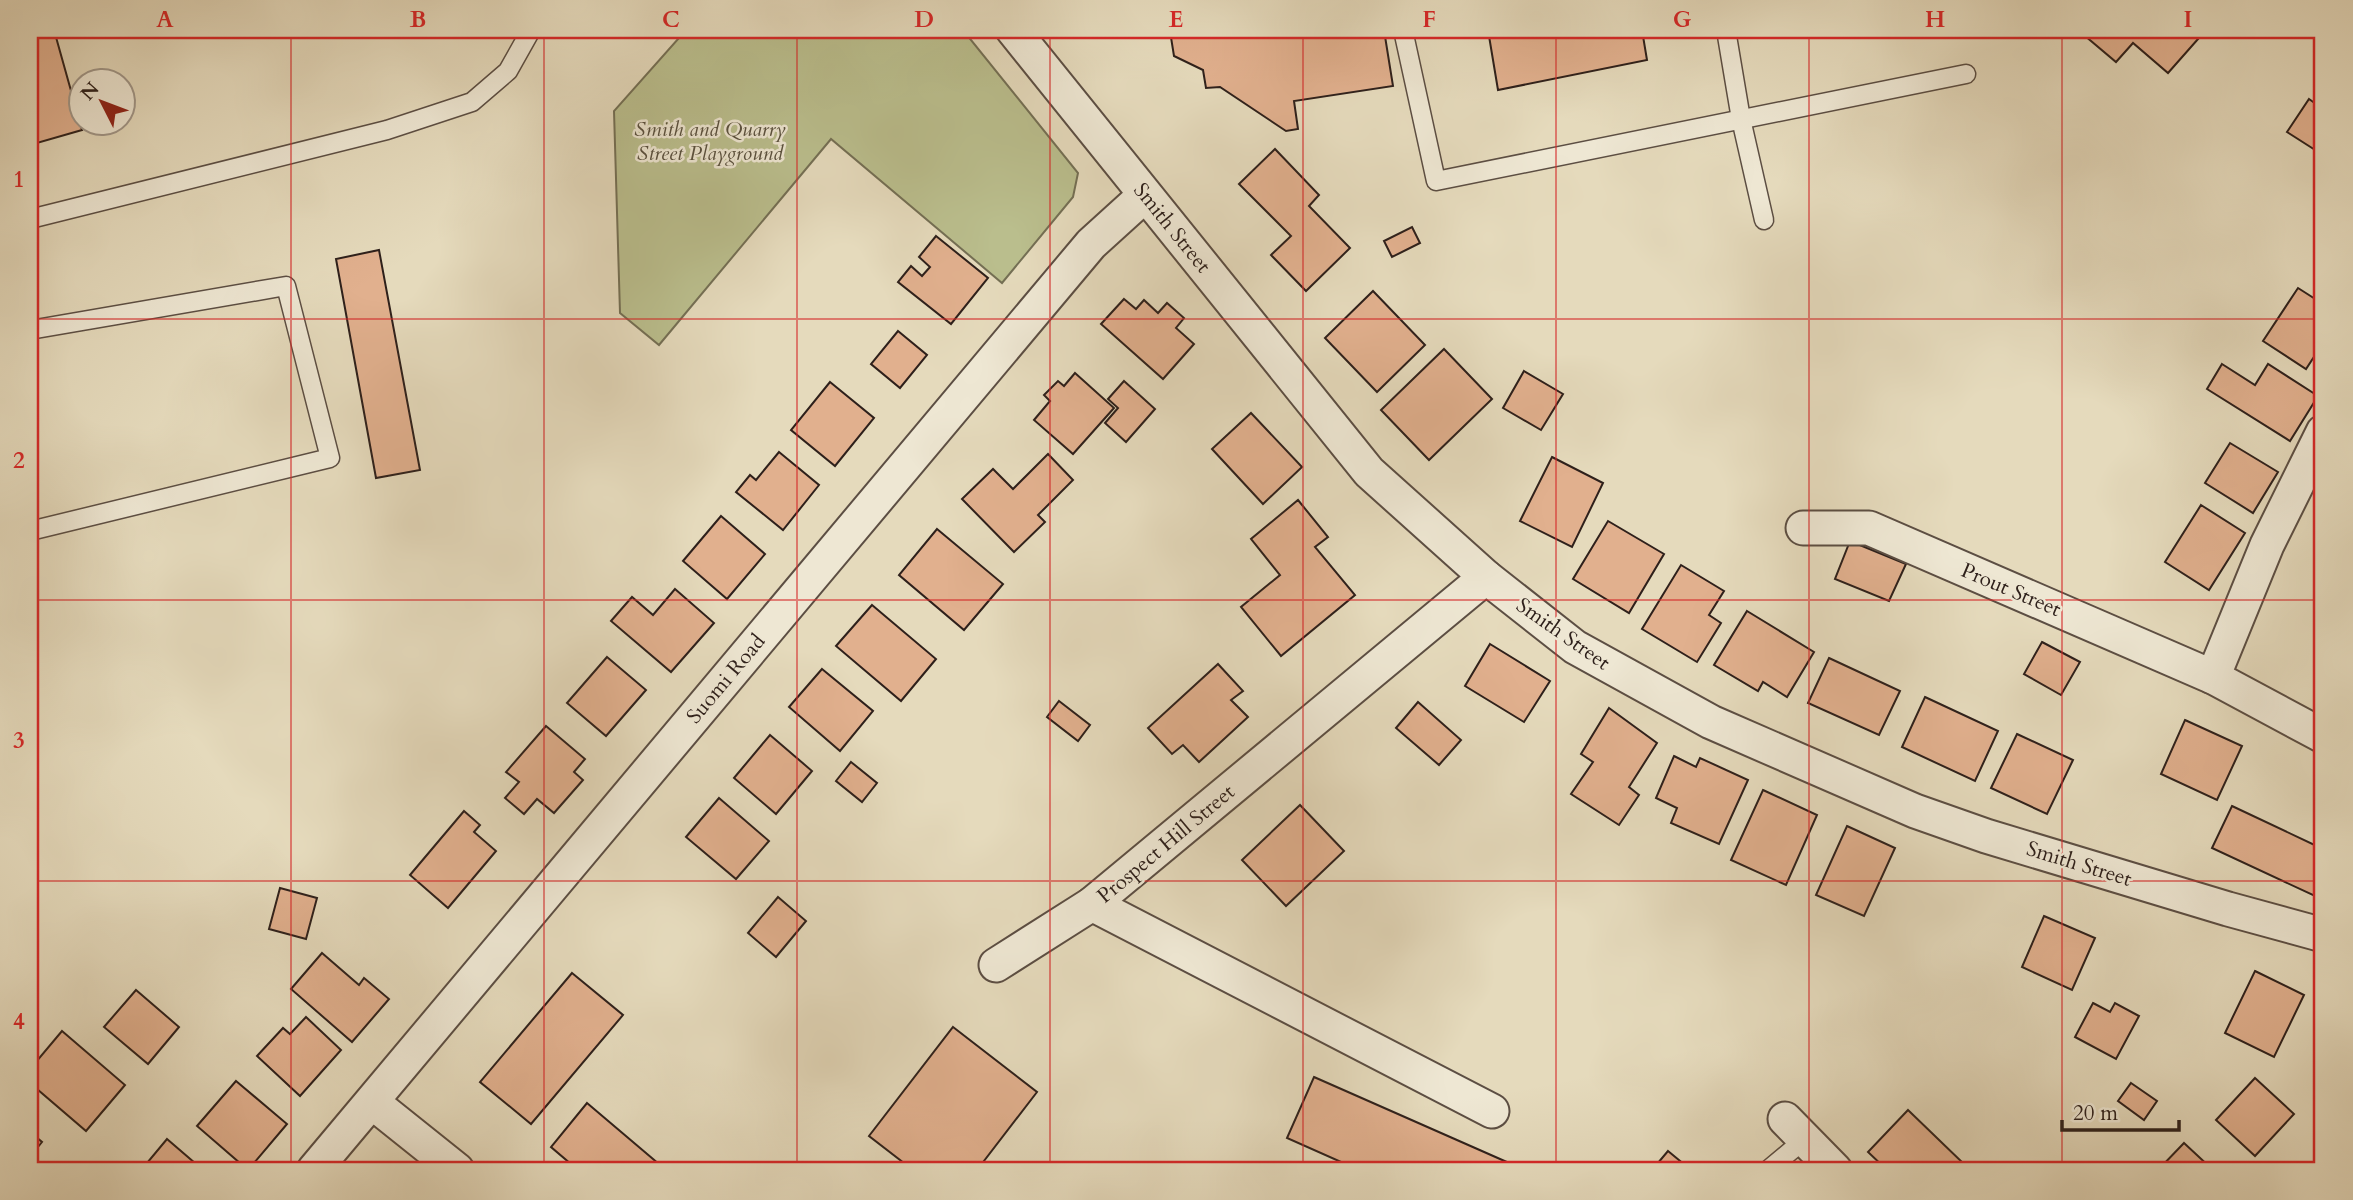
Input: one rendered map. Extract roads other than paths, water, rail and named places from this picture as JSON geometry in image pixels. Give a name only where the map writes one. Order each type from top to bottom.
[{"type":"street","name":"Smith Street","points":[[1013,30],[1369,472],[1486,577],[1550,630],[1601,663],[1711,722],[1915,811],[1986,836],[2323,935]]},
{"type":"street","name":"Suomi Road","points":[[314,1170],[1091,244],[1145,195]]},
{"type":"street","points":[[2213,677],[2267,545],[2323,432]]},
{"type":"street","name":"Prout Street","points":[[1803,528],[1869,528],[2213,677],[2323,736]]},
{"type":"street","name":"Prospect Hill Street","points":[[1486,577],[1092,904],[1492,1111]]},
{"type":"street","points":[[996,965],[1092,904]]},
{"type":"street","points":[[372,1102],[457,1170]]},
{"type":"street","points":[[1795,1129],[1835,1170]]},
{"type":"lane","points":[[30,219],[387,130],[472,102],[508,71],[531,30]]},
{"type":"lane","points":[[1403,30],[1436,181],[1966,74]]},
{"type":"lane","points":[[1727,30],[1741,119],[1763,220]]},
{"type":"lane","points":[[30,330],[286,286],[330,458],[30,531]]},
{"type":"lane","points":[[1768,1170],[1795,1129]]},
{"type":"park label","name":"Smith and Quarry Street Playground","points":[[710,141]]}]
